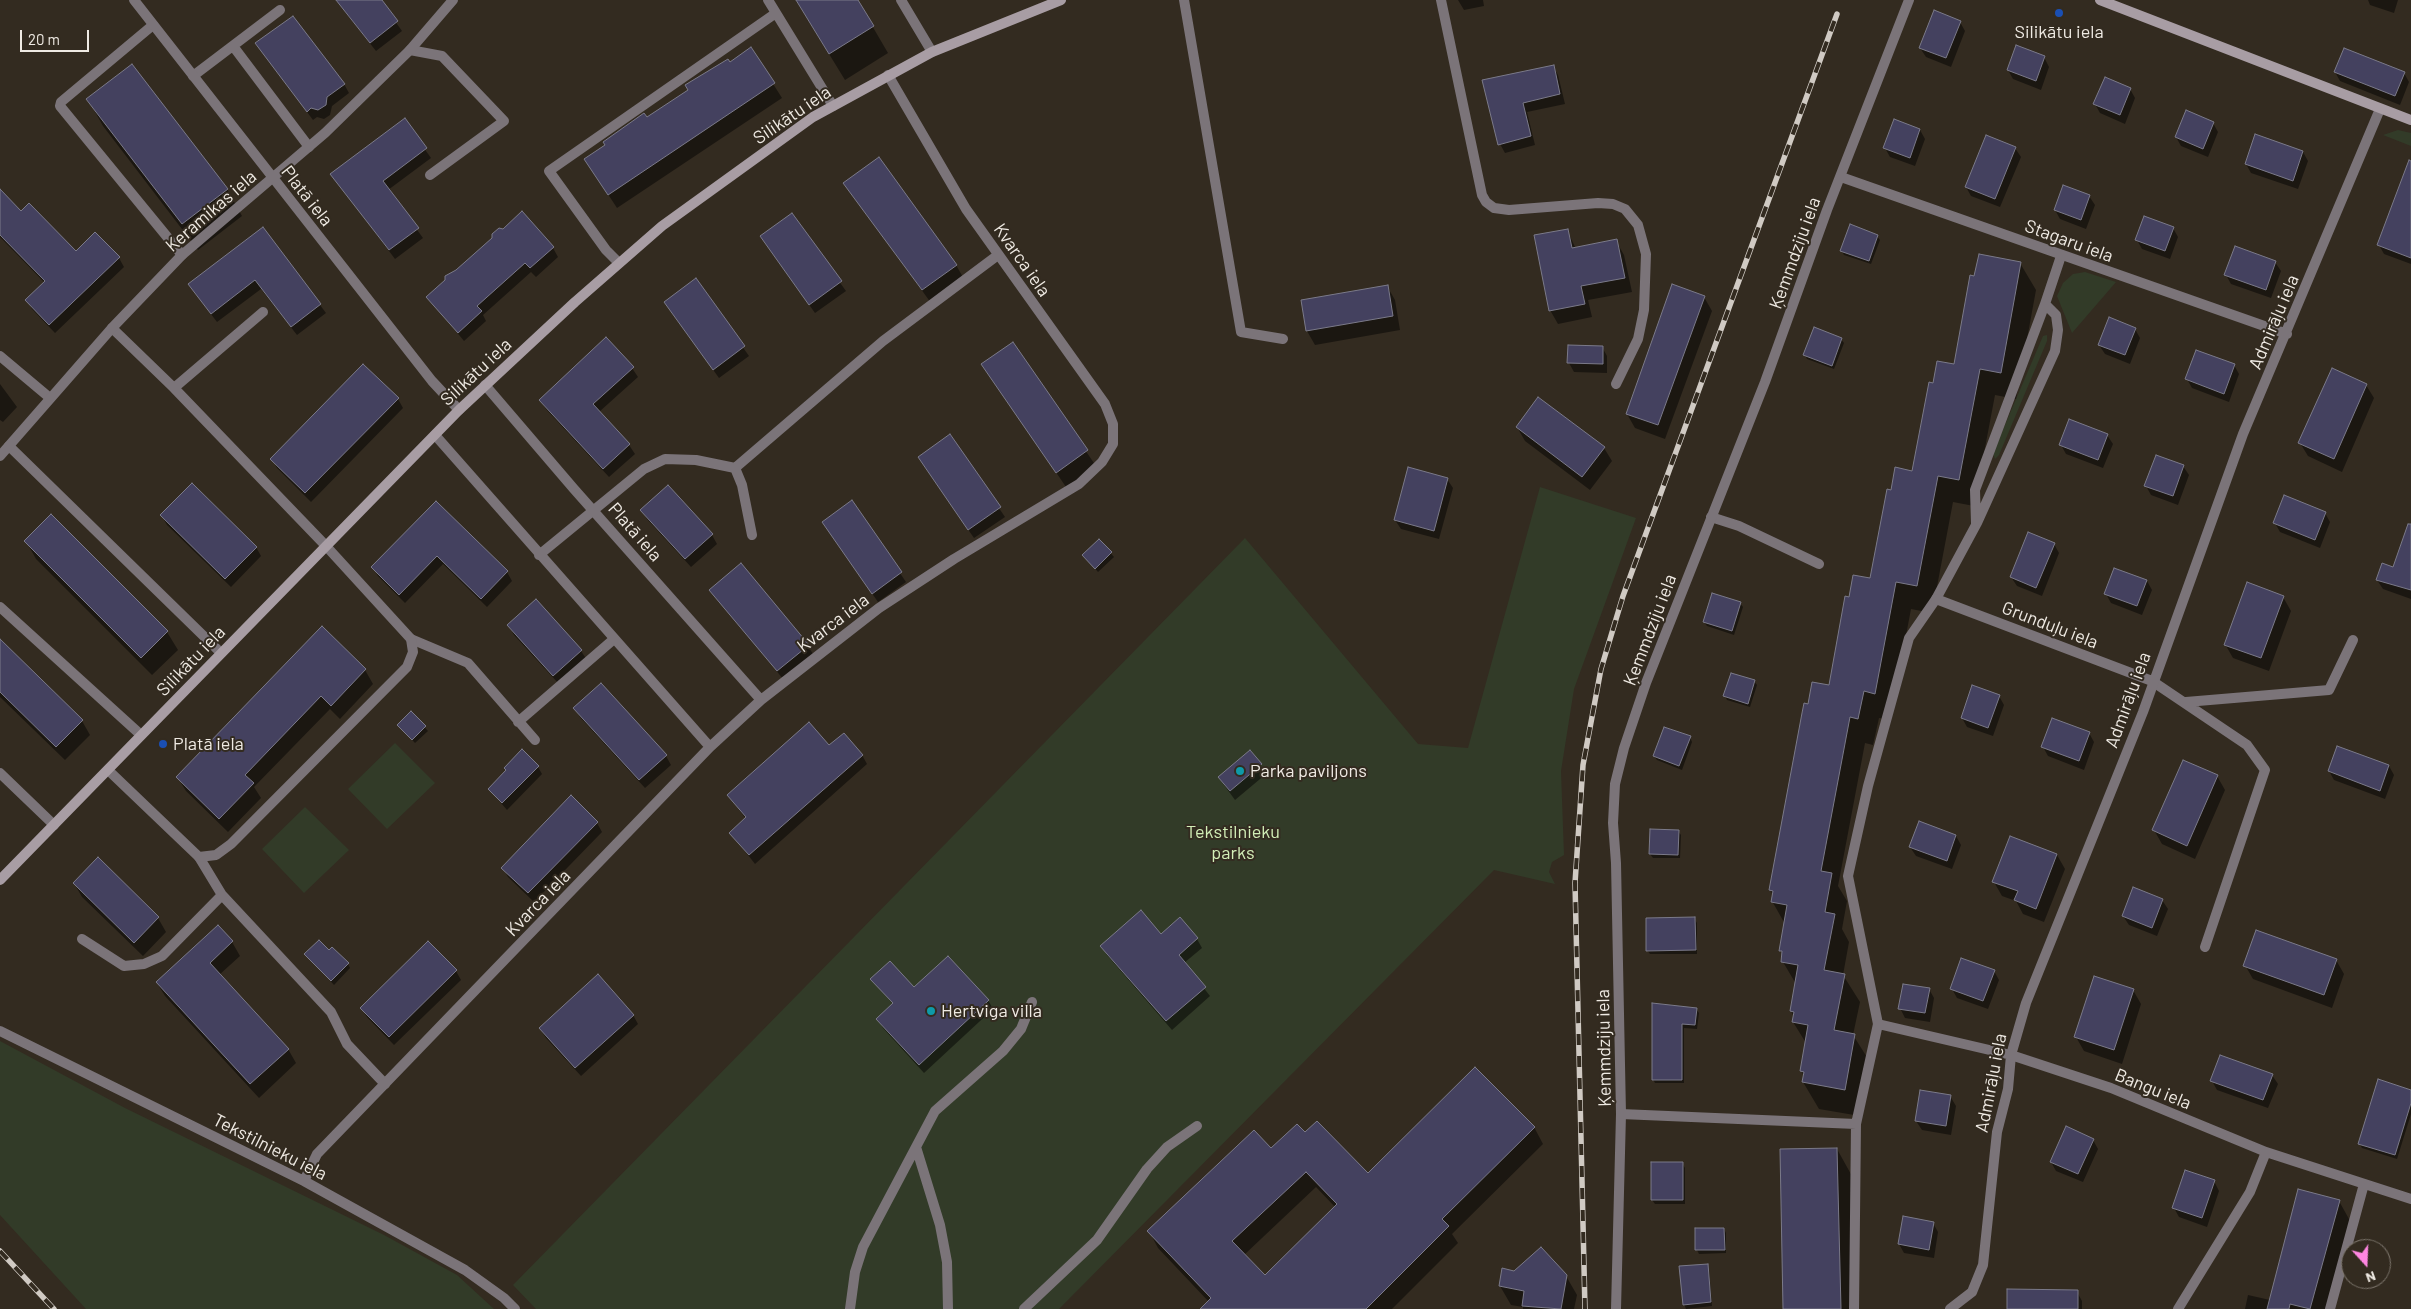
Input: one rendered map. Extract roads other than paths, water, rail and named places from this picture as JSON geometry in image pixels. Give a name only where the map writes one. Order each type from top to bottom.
[{"type":"main road","name":"Silikātu iela","points":[[0,880],[459,410],[662,226],[813,117],[832,106],[932,52],[1061,0]]},
{"type":"main road","points":[[2100,0],[2411,120]]},
{"type":"street","name":"Platā iela","points":[[134,0],[432,381],[459,410]]},
{"type":"street","name":"Keramikas iela","points":[[0,456],[112,328],[182,255],[309,147],[410,50],[453,0]]},
{"type":"street","points":[[768,0],[832,106]]},
{"type":"street","points":[[901,0],[932,52]]},
{"type":"street","points":[[1184,0],[1241,332],[1283,339]]},
{"type":"street","points":[[1441,0],[1482,195],[1486,202],[1494,208],[1509,210],[1598,202],[1613,204],[1625,209],[1638,225],[1643,236],[1646,254],[1644,310],[1638,339],[1616,384]]},
{"type":"street","name":"Ķemmdziju iela","points":[[1616,1309],[1622,1114],[1616,863],[1613,823],[1615,784],[1624,748],[1646,683],[1765,382],[1909,0]]},
{"type":"street","points":[[193,76],[280,10]]},
{"type":"street","points":[[619,263],[606,250],[549,171],[776,13]]},
{"type":"street","points":[[153,25],[60,102],[60,106],[182,255]]},
{"type":"street","points":[[233,46],[309,147]]},
{"type":"street","points":[[410,50],[442,56],[504,121],[430,175]]},
{"type":"street","name":"Kvarca iela","points":[[304,1181],[317,1154],[710,747],[761,700],[878,608],[954,559],[1079,484],[1102,462],[1113,444],[1113,424],[1105,404],[1087,376],[998,255],[952,186],[888,75]]},
{"type":"street","name":"Admirāļu iela","points":[[1950,1309],[1972,1292],[1983,1265],[1997,1132],[2008,1089],[2012,1055],[2026,1003],[2143,712],[2152,681],[2243,434],[2287,334],[2380,109]]},
{"type":"street","name":"Stagaru iela","points":[[1841,177],[2287,334]]},
{"type":"street","points":[[735,468],[882,341],[998,255]]},
{"type":"street","points":[[1976,523],[1975,490],[2045,304],[2061,256]]},
{"type":"street","points":[[1854,1309],[1856,1124],[1878,1024],[1848,876],[1868,786],[1909,638],[1936,599],[1976,523],[2055,351],[2058,330],[2056,315],[2045,304]]},
{"type":"street","points":[[174,388],[263,312]]},
{"type":"street","points":[[112,328],[174,388],[326,546],[411,639],[468,663],[535,740]]},
{"type":"street","points":[[0,356],[50,398]]},
{"type":"street","name":"Platā iela","points":[[485,385],[761,700]]},
{"type":"street","points":[[434,435],[710,747]]},
{"type":"street","points":[[9,446],[221,653]]},
{"type":"street","points":[[539,555],[644,468],[665,460],[696,460],[735,468]]},
{"type":"street","points":[[735,468],[742,485],[752,535]]},
{"type":"street","points":[[1711,517],[1739,526],[1819,564]]},
{"type":"street","name":"Grunduļu iela","points":[[1936,599],[2152,681],[2186,702],[2247,745],[2265,770],[2204,947]]},
{"type":"street","points":[[0,606],[141,735]]},
{"type":"street","points":[[199,857],[216,855],[231,844],[407,667],[413,652],[411,639]]},
{"type":"street","points":[[518,722],[614,639]]},
{"type":"street","points":[[2186,702],[2329,690],[2353,640]]},
{"type":"street","points":[[108,770],[199,857],[222,895],[331,1012],[346,1044],[385,1084]]},
{"type":"street","points":[[0,773],[54,825]]},
{"type":"street","points":[[82,939],[124,966],[144,964],[162,956],[222,895]]},
{"type":"street","points":[[850,1309],[855,1272],[863,1247],[935,1111],[1003,1051],[1021,1029],[1032,1002]]},
{"type":"street","name":"Bangu iela","points":[[1878,1024],[2012,1055],[2111,1088],[2266,1152],[2411,1199]]},
{"type":"street","name":"Tekstilnieku iela","points":[[0,1030],[304,1181],[466,1270],[504,1298],[515,1309]]},
{"type":"street","points":[[1622,1114],[1754,1122],[1856,1124]]},
{"type":"street","points":[[1024,1309],[1097,1240],[1147,1169],[1167,1147],[1197,1126]]},
{"type":"street","points":[[916,1147],[940,1225],[947,1262],[948,1309]]},
{"type":"street","points":[[2178,1309],[2250,1192],[2266,1152]]},
{"type":"street","points":[[2330,1309],[2364,1184]]},
{"type":"railway","points":[[1585,1309],[1575,883],[1583,765],[1601,669],[1623,596],[1837,14]]},
{"type":"railway","points":[[0,1251],[54,1309]]},
{"type":"place","name":"Silikātu iela","points":[[2059,13]]},
{"type":"place","name":"Platā iela","points":[[163,744]]},
{"type":"place","name":"Parka paviljons","points":[[1240,771]]},
{"type":"place","name":"Hertviga villa","points":[[931,1011]]},
{"type":"park label","name":"Tekstilnieku parks","points":[[1233,842]]}]
